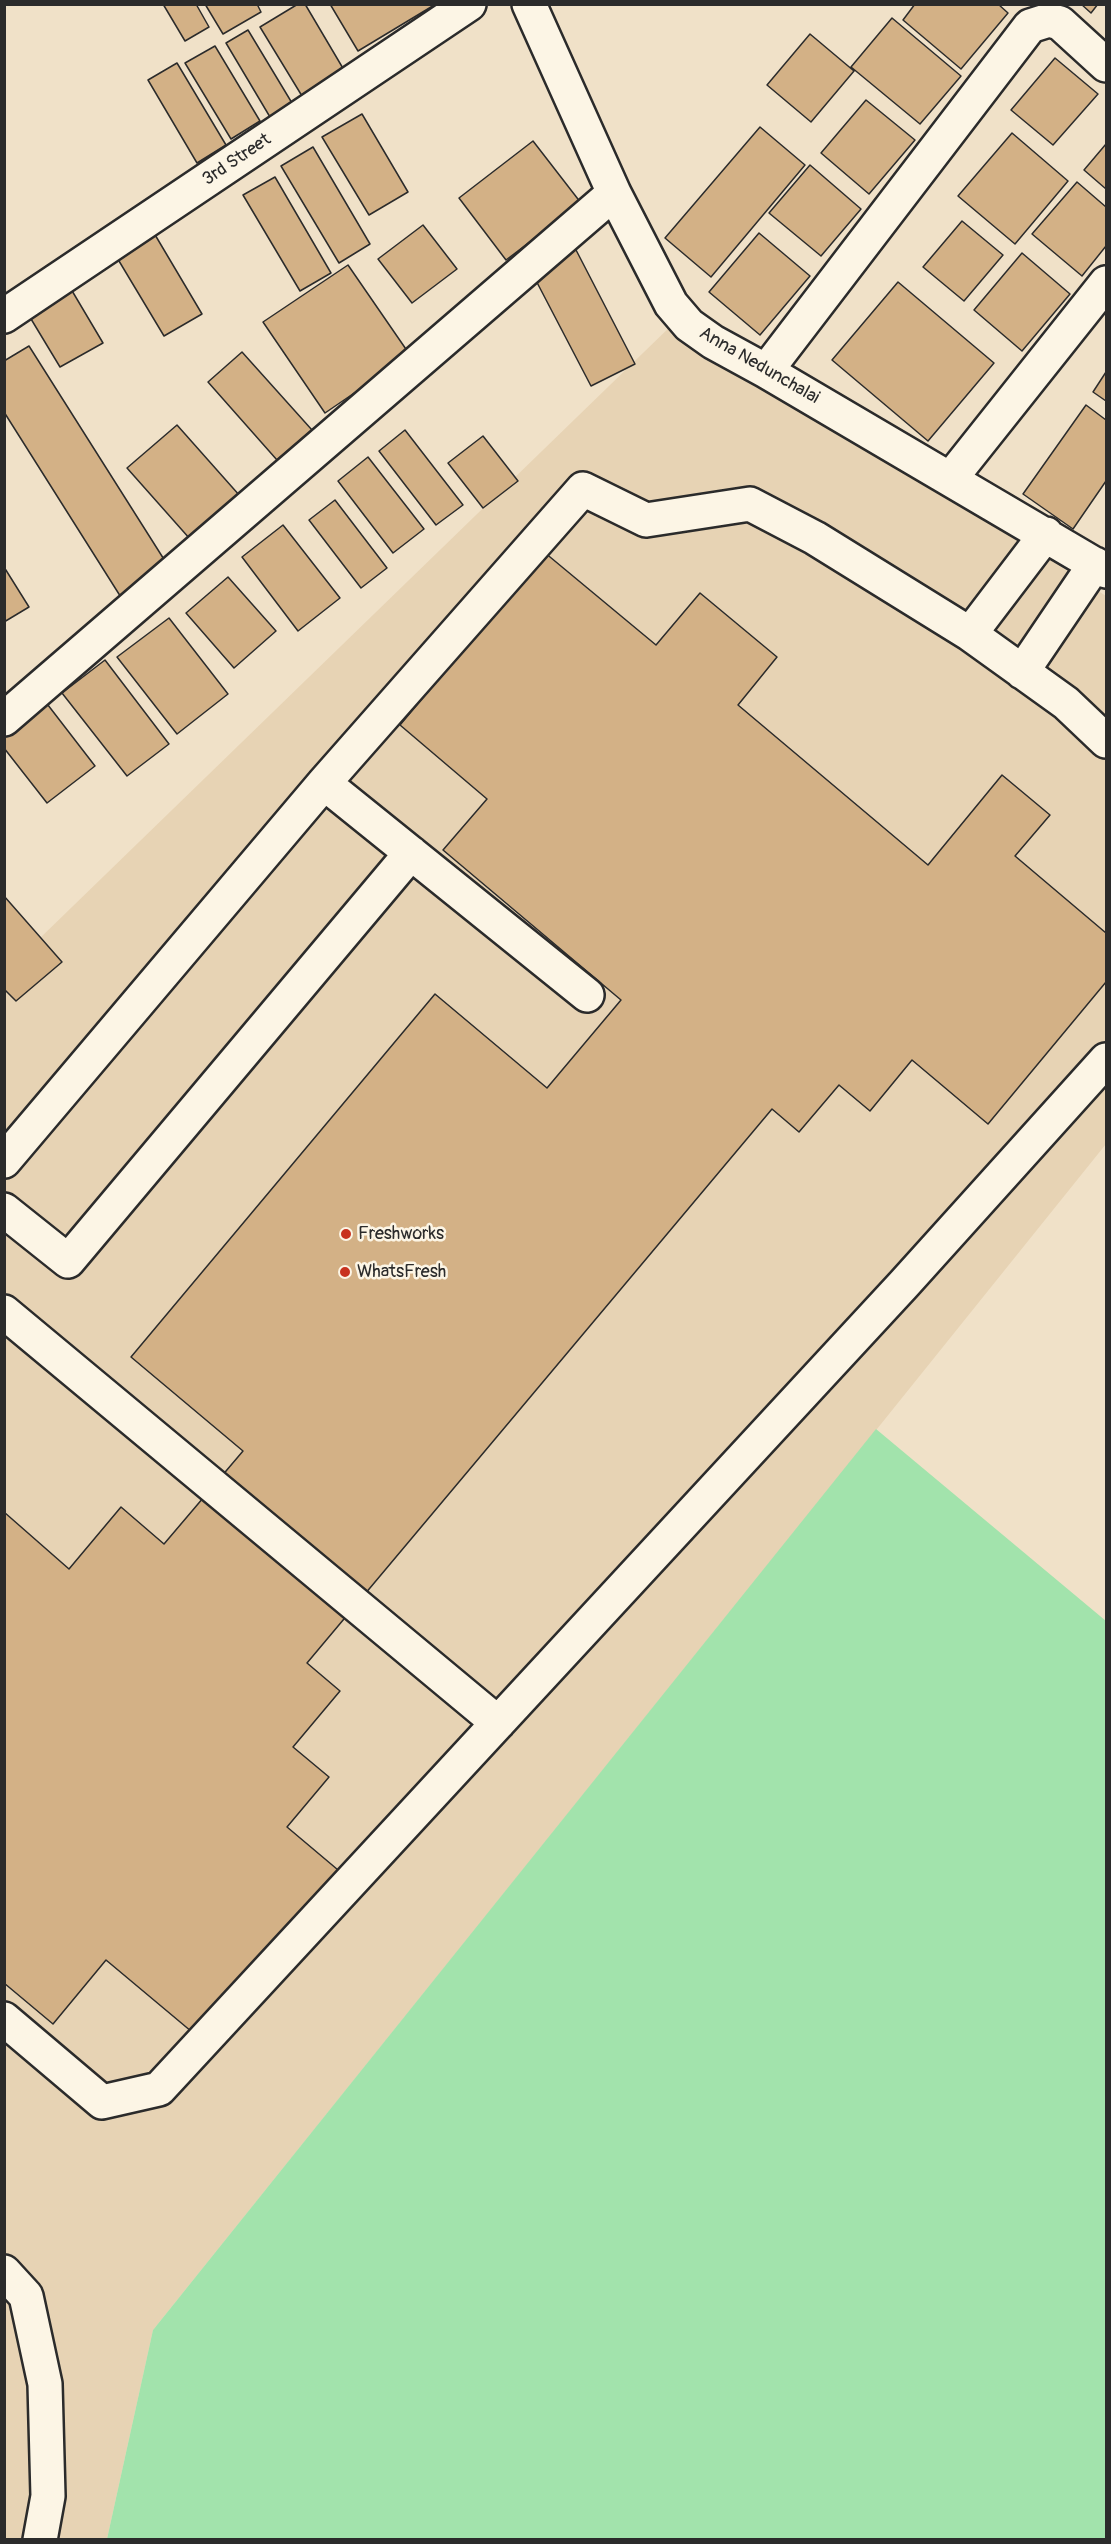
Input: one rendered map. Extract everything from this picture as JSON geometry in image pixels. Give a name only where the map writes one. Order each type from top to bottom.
[{"type":"street","name":"3rd Street","points":[[4,316],[469,4]]},
{"type":"street","name":"Anna Nedunchalai","points":[[529,4],[614,193],[671,304],[689,325],[713,342],[766,370],[1101,567]]},
{"type":"street","points":[[766,370],[1030,26],[1049,20],[1060,23],[1107,64]]},
{"type":"street","points":[[4,720],[614,193]]},
{"type":"street","points":[[951,478],[1107,283]]},
{"type":"street","points":[[4,1161],[324,783],[583,489],[646,520],[750,504],[815,538],[970,634],[1066,703],[1107,741]]},
{"type":"street","points":[[970,634],[1046,534]]},
{"type":"street","points":[[1022,672],[1101,567]]},
{"type":"street","points":[[324,783],[587,994]]},
{"type":"street","points":[[4,1210],[68,1261],[411,853]]},
{"type":"street","points":[[4,2019],[102,2102],[159,2089],[1107,1060]]},
{"type":"street","points":[[4,1312],[498,1723]]},
{"type":"street","points":[[4,2272],[26,2296],[45,2384],[48,2496],[40,2540]]},
{"type":"shaded area","points":[[677,320],[1106,596],[1106,1144],[153,2330],[107,2539],[5,2540],[5,972]]},
{"type":"green space","points":[[876,1429],[1106,1621],[1106,2539],[107,2539],[153,2330]]},
{"type":"building","points":[[163,4],[196,4],[209,27],[185,41]]},
{"type":"building","points":[[205,4],[257,4],[261,12],[223,34]]},
{"type":"building","points":[[298,4],[305,4],[344,70],[302,96],[260,27]]},
{"type":"building","points":[[330,4],[436,4],[358,51]]},
{"type":"building","points":[[915,4],[998,4],[1008,13],[961,69],[903,20]]},
{"type":"building","points":[[1081,4],[1098,4],[1091,13]]},
{"type":"building","points":[[892,18],[961,76],[920,124],[851,67]]},
{"type":"building","points":[[248,30],[292,103],[270,117],[226,43]]},
{"type":"building","points":[[810,34],[854,71],[811,122],[767,85]]},
{"type":"building","points":[[215,46],[260,121],[231,139],[185,63]]},
{"type":"building","points":[[1055,58],[1098,94],[1053,145],[1011,110]]},
{"type":"building","points":[[177,63],[226,145],[197,163],[148,80]]},
{"type":"building","points":[[866,100],[915,140],[869,194],[821,153]]},
{"type":"building","points":[[362,114],[408,192],[369,215],[322,137]]},
{"type":"building","points":[[760,127],[805,165],[711,277],[665,238]]},
{"type":"building","points":[[1012,133],[1068,181],[1015,244],[958,196]]},
{"type":"building","points":[[533,141],[581,203],[506,260],[459,198]]},
{"type":"building","points":[[1106,144],[1106,189],[1084,170]]},
{"type":"building","points":[[313,147],[370,244],[339,263],[281,166]]},
{"type":"building","points":[[810,165],[861,209],[821,256],[769,213]]},
{"type":"building","points":[[275,177],[331,273],[300,291],[243,195]]},
{"type":"building","points":[[1077,182],[1106,207],[1106,246],[1082,276],[1032,234]]},
{"type":"building","points":[[962,221],[1003,255],[964,301],[923,267]]},
{"type":"building","points":[[423,225],[457,269],[412,303],[378,259]]},
{"type":"building","points":[[151,228],[202,314],[164,336],[113,251]]},
{"type":"building","points":[[759,233],[810,276],[760,335],[709,292]]},
{"type":"building","points":[[575,248],[635,364],[591,386],[531,271]]},
{"type":"building","points":[[1022,253],[1070,294],[1022,351],[974,310]]},
{"type":"building","points":[[348,265],[410,355],[325,413],[263,322]]},
{"type":"building","points":[[898,282],[994,363],[928,441],[832,360]]},
{"type":"building","points":[[68,284],[103,343],[60,367],[25,309]]},
{"type":"building","points":[[29,346],[172,572],[124,602],[4,412],[4,361]]},
{"type":"building","points":[[242,352],[312,430],[277,460],[208,382]]},
{"type":"building","points":[[1106,372],[1106,401],[1093,392]]},
{"type":"building","points":[[1086,405],[1106,420],[1106,481],[1073,529],[1023,494]]},
{"type":"building","points":[[177,425],[240,496],[190,539],[127,468]]},
{"type":"building","points":[[405,430],[463,505],[436,525],[379,451]]},
{"type":"building","points":[[483,436],[518,481],[483,508],[448,463]]},
{"type":"building","points":[[368,457],[424,529],[393,553],[338,481]]},
{"type":"building","points":[[335,500],[387,568],[361,588],[309,520]]},
{"type":"building","points":[[283,525],[340,598],[298,631],[242,557]]},
{"type":"building","points":[[544,552],[656,645],[700,593],[777,657],[738,705],[928,865],[1002,775],[1050,815],[1015,856],[1106,933],[1106,982],[988,1124],[912,1060],[870,1111],[839,1085],[799,1132],[772,1109],[307,1663],[340,1691],[293,1747],[329,1777],[287,1827],[344,1875],[204,2042],[106,1960],[53,2024],[4,1983],[4,1512],[69,1569],[121,1507],[164,1544],[243,1451],[131,1357],[435,994],[547,1088],[621,1000],[443,850],[487,799],[400,725]]},
{"type":"building","points":[[4,567],[29,607],[4,622]]},
{"type":"building","points":[[228,577],[276,631],[234,668],[186,613]]},
{"type":"building","points":[[169,618],[228,694],[177,734],[117,657]]},
{"type":"building","points":[[105,660],[169,744],[127,776],[62,693]]},
{"type":"building","points":[[41,696],[95,766],[47,803],[4,748],[4,724]]},
{"type":"building","points":[[4,896],[62,962],[16,1001],[4,989]]},
{"type":"place","name":"Freshworks","points":[[346,1234]]},
{"type":"place","name":"WhatsFresh","points":[[345,1272]]}]
